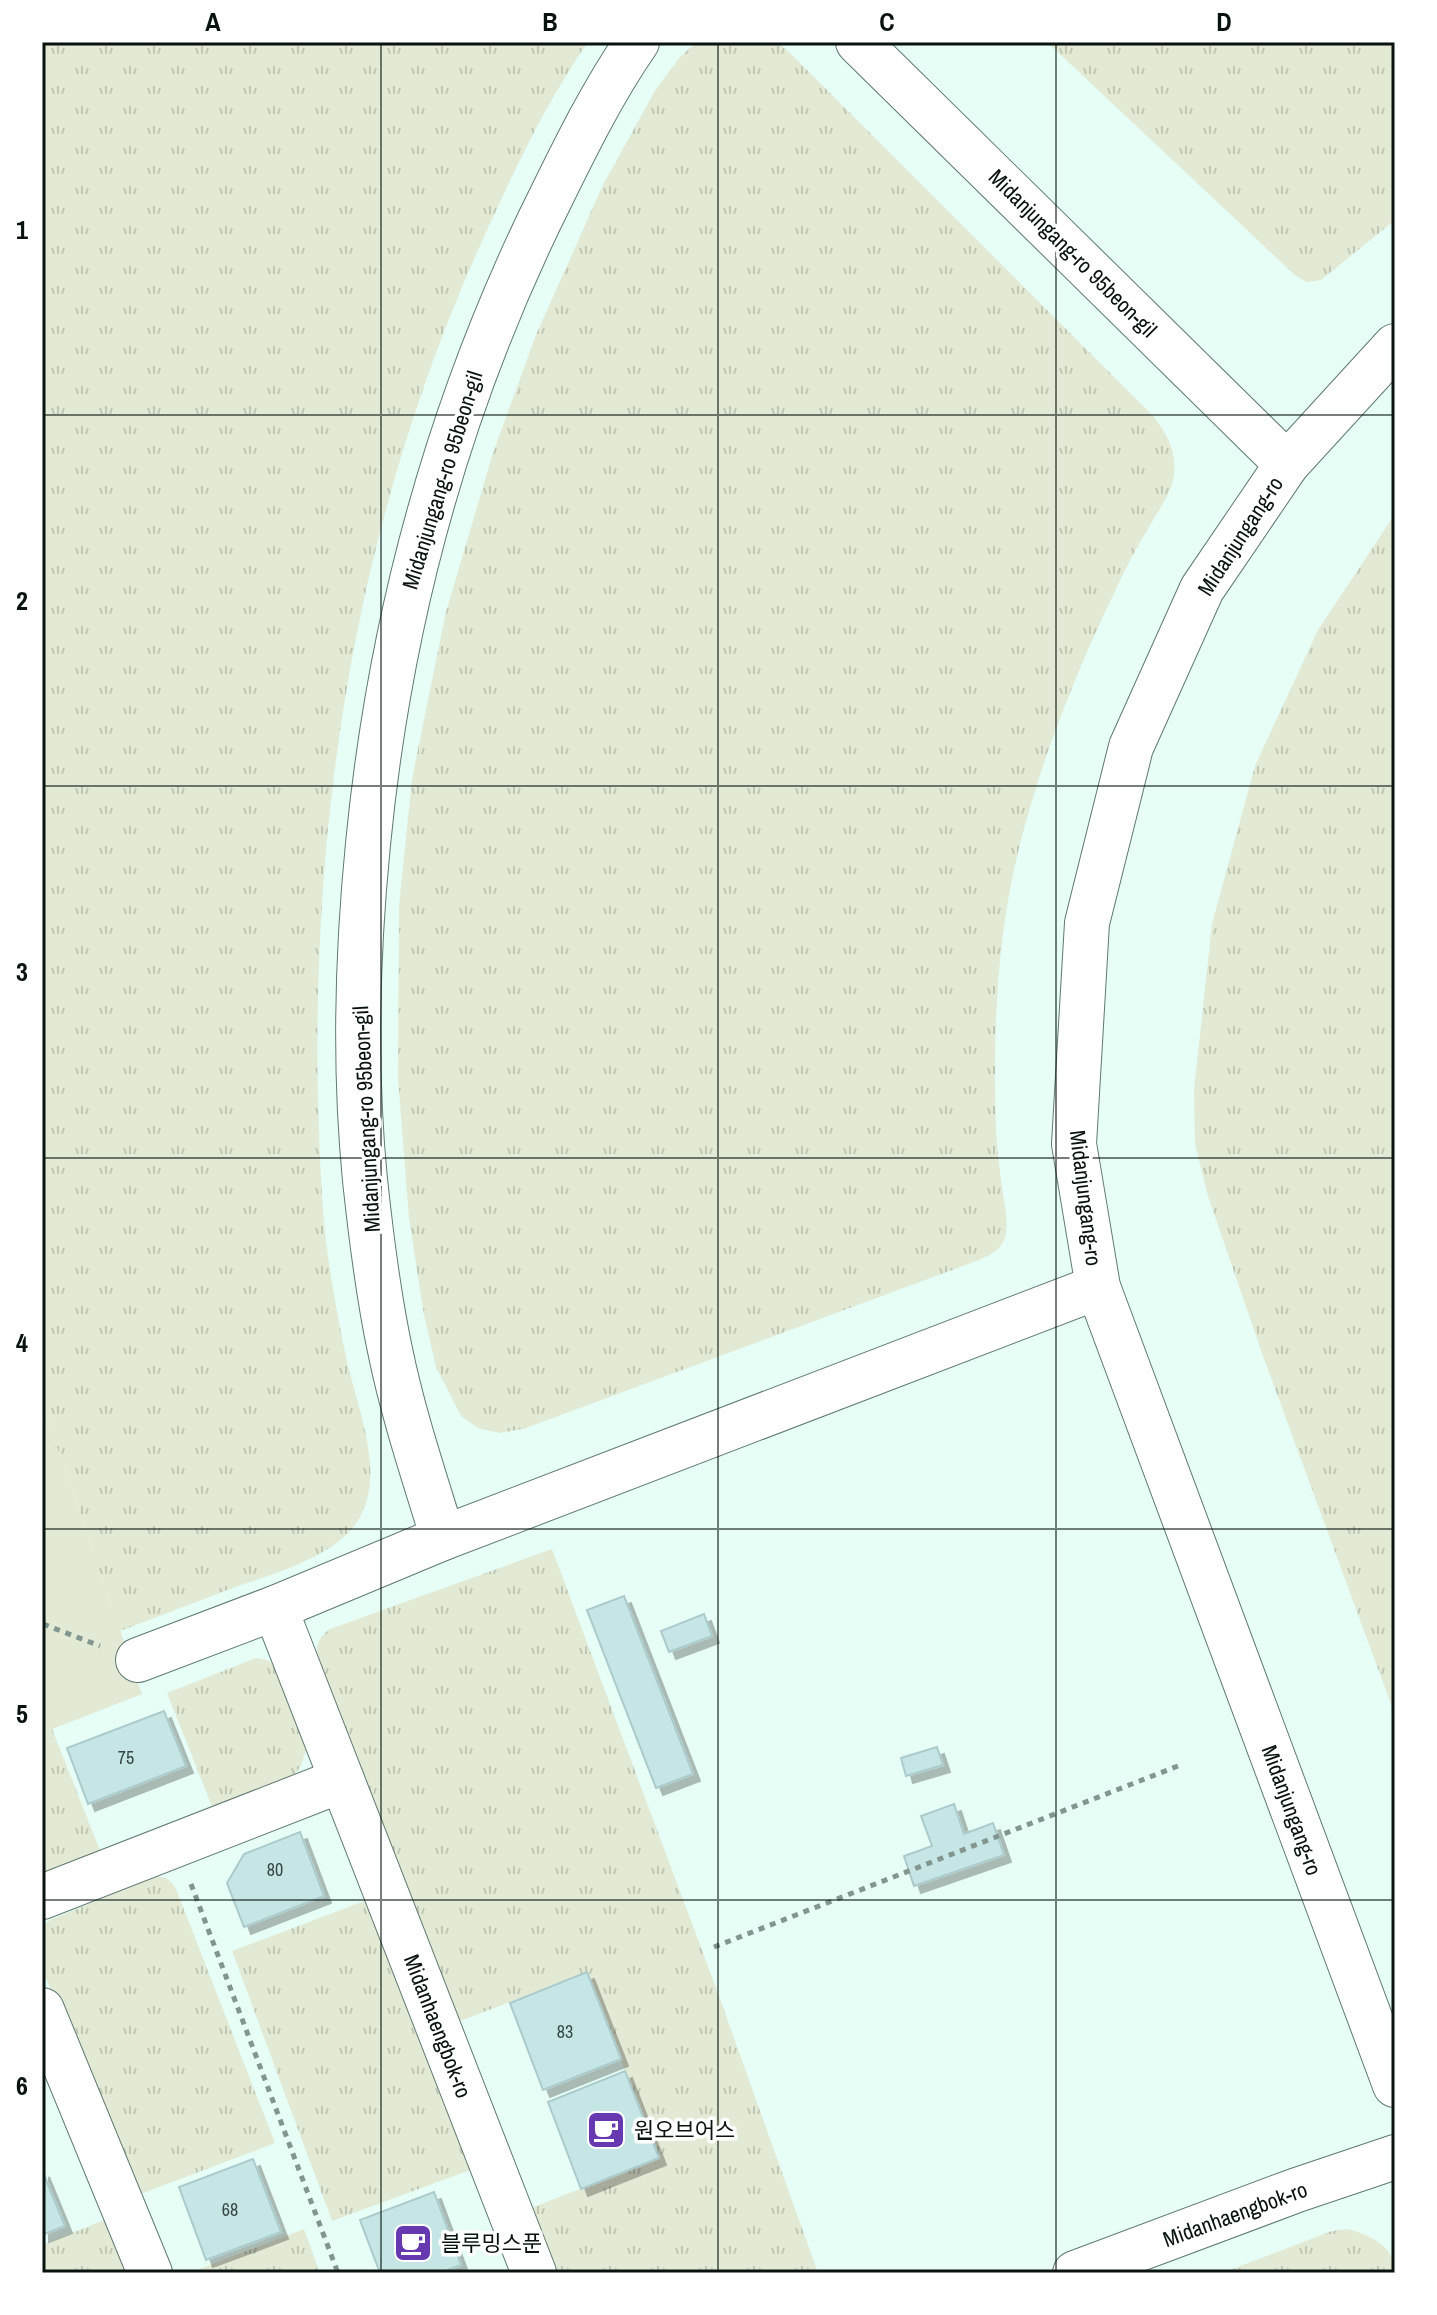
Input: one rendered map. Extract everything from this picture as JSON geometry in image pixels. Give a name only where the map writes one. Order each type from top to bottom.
[{"type":"street","name":"Midanjungang-ro 95beon-gil","points":[[443,1538],[409,1427],[390,1350],[365,1179],[358,1072],[358,975],[374,786],[386,699],[407,592],[462,405],[490,330],[529,241],[571,157],[637,42]]},
{"type":"street","name":"Midanjungang-ro 95beon-gil","points":[[858,42],[1287,464]]},
{"type":"street","name":"Midanjungang-ro","points":[[1395,346],[1287,464],[1202,589],[1131,747],[1087,923],[1074,1144],[1098,1287],[1395,2085]]},
{"type":"street","points":[[138,1660],[275,1608],[443,1538],[1098,1287]]},
{"type":"street","name":"Midanhaengbok-ro","points":[[275,1608],[534,2273]]},
{"type":"street","points":[[42,1897],[342,1780]]},
{"type":"street","points":[[42,2010],[150,2273]]},
{"type":"street","name":"Midanhaengbok-ro","points":[[1075,2273],[1395,2157]]},
{"type":"path","points":[[42,1607],[42,1625],[138,1660]]},
{"type":"path","points":[[714,1947],[1178,1766]]},
{"type":"path","points":[[177,1845],[338,2273]]},
{"type":"green space","points":[[42,42],[588,42],[518,164],[435,355],[397,471],[366,589],[344,708],[328,829],[319,951],[318,1073],[325,1236],[342,1337],[366,1437],[370,1478],[368,1497],[351,1530],[321,1553],[284,1570],[120,1631],[42,1404]]},
{"type":"green space","points":[[697,42],[777,42],[791,54],[1154,417],[1172,449],[1174,475],[1167,495],[1100,622],[1073,686],[1037,785],[1018,852],[1005,920],[996,1024],[996,1129],[1007,1221],[1001,1245],[979,1260],[523,1429],[500,1433],[478,1428],[461,1416],[436,1367],[424,1315],[409,1218],[398,1079],[399,906],[412,779],[446,612],[493,453],[536,335],[603,185],[656,89],[681,56]]},
{"type":"green space","points":[[1047,42],[1395,42],[1395,220],[1321,280],[1307,282],[1296,276]]},
{"type":"green space","points":[[1395,514],[1395,1715],[1263,1356],[1208,1196],[1195,1144],[1194,1090],[1212,924],[1255,766],[1318,630]]},
{"type":"green space","points":[[42,1404],[142,1694],[42,1733]]},
{"type":"green space","points":[[552,1549],[715,1985],[818,2273],[556,2273],[531,2208],[659,2158],[587,1973],[460,2021],[319,1661],[318,1643],[330,1629]]},
{"type":"green space","points":[[256,1658],[277,1666],[306,1738],[306,1750],[301,1766],[292,1778],[213,1809],[167,1693]]},
{"type":"green space","points":[[52,1729],[101,1853],[42,1876],[42,1733]]},
{"type":"green space","points":[[156,1876],[168,1880],[176,1889],[275,2143],[138,2195],[42,1969],[42,1926]]},
{"type":"green space","points":[[370,1899],[470,2170],[332,2221],[232,1951]]},
{"type":"green space","points":[[107,2219],[130,2273],[42,2273],[42,2245]]},
{"type":"green space","points":[[304,2229],[320,2273],[189,2273]]},
{"type":"green space","points":[[1348,2229],[1380,2243],[1391,2256],[1395,2273],[1222,2273],[1332,2231]]},
{"type":"building","points":[[624,1596],[693,1774],[656,1788],[587,1610]]},
{"type":"building","points":[[704,1614],[712,1636],[669,1652],[661,1631]]},
{"type":"building","points":[[164,1711],[186,1766],[88,1804],[67,1748]]},
{"type":"building","points":[[937,1747],[943,1765],[906,1776],[901,1758]]},
{"type":"building","points":[[954,1804],[964,1834],[993,1823],[1004,1855],[914,1886],[904,1856],[932,1846],[921,1816]]},
{"type":"building","points":[[300,1832],[324,1896],[244,1927],[227,1883],[244,1854]]},
{"type":"building","points":[[587,1972],[621,2059],[543,2090],[510,2003]]},
{"type":"building","points":[[625,2071],[659,2158],[581,2189],[548,2102]]},
{"type":"building","points":[[253,2159],[281,2232],[206,2260],[179,2187]]},
{"type":"building","points":[[42,2170],[65,2226],[42,2235]]},
{"type":"building","points":[[434,2192],[461,2265],[440,2273],[380,2273],[360,2220]]},
{"type":"place","name":"원오브어스","points":[[606,2130]]},
{"type":"place","name":"블루밍스푼","points":[[413,2243]]}]
